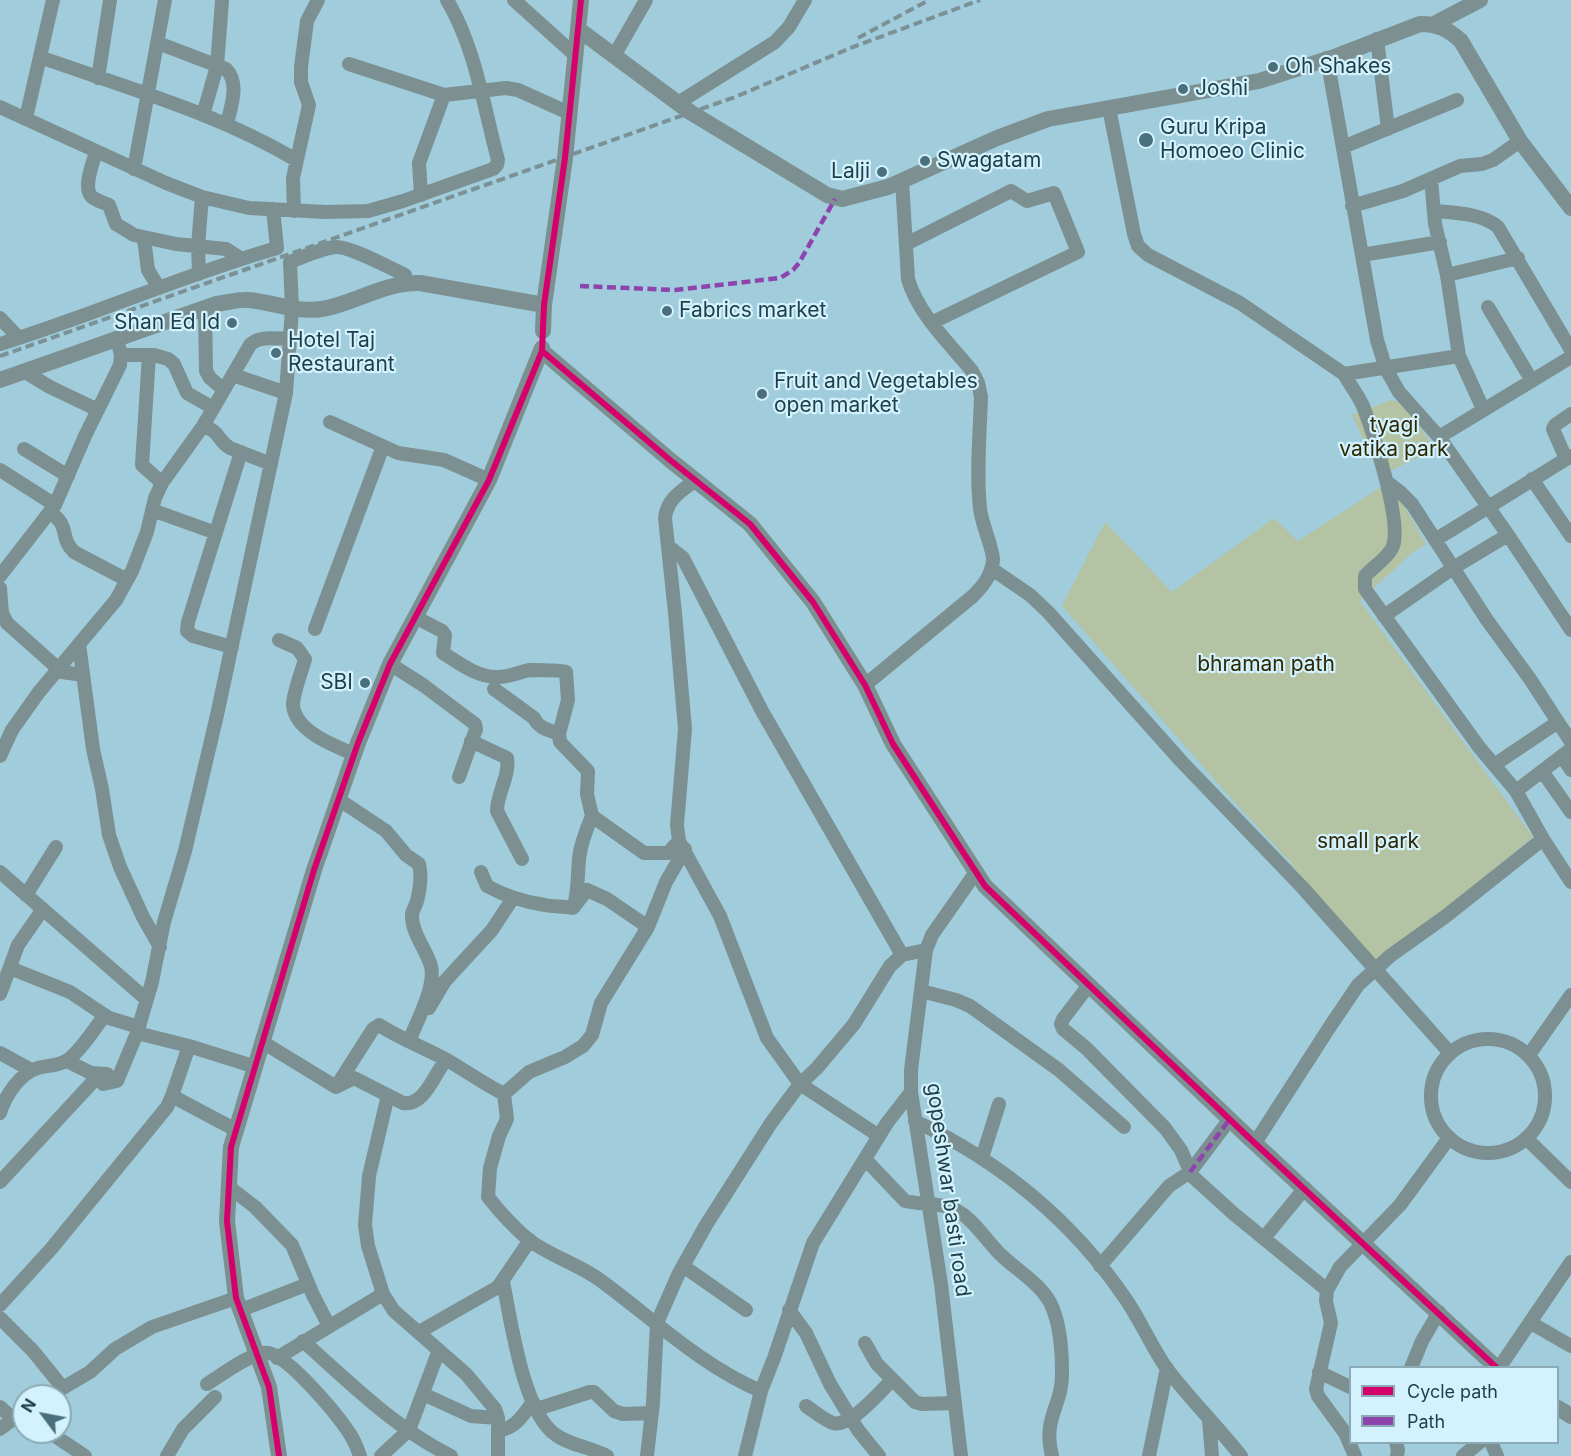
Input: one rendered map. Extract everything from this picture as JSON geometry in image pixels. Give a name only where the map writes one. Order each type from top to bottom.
[{"type":"street","points":[[26,118],[53,0]]},
{"type":"street","points":[[98,78],[110,0]]},
{"type":"street","points":[[134,169],[165,0]]},
{"type":"street","points":[[294,211],[293,178],[309,105],[301,82],[301,67],[307,21],[318,0]]},
{"type":"street","points":[[0,107],[134,169],[202,197],[236,206],[357,213],[421,195],[493,169],[497,165],[498,160],[464,33],[447,0]]},
{"type":"street","points":[[514,0],[575,55]]},
{"type":"street","points":[[279,1456],[269,1387],[239,1304],[226,1221],[231,1147],[314,870],[354,754],[390,664],[489,480],[542,343],[544,305],[569,113],[580,0]]},
{"type":"street","points":[[614,56],[646,0]]},
{"type":"street","points":[[678,103],[752,59],[775,42],[789,27],[805,0]]},
{"type":"street","points":[[1434,24],[1480,0]]},
{"type":"street","points":[[203,115],[217,66],[222,1]]},
{"type":"street","points":[[578,29],[678,103],[751,150],[835,199],[842,199],[888,187],[997,138],[1048,119],[1259,81],[1420,24],[1434,24],[1450,31],[1461,41],[1521,141],[1571,208]]},
{"type":"street","points":[[1377,39],[1388,129]]},
{"type":"street","points":[[158,43],[226,69],[234,85],[227,124]]},
{"type":"street","points":[[40,57],[227,124],[264,141],[296,160]]},
{"type":"street","points":[[1328,58],[1352,206],[1377,340],[1386,369],[1399,392],[1439,437],[1571,630]]},
{"type":"street","points":[[348,64],[444,95],[506,88],[518,90],[569,113]]},
{"type":"street","points":[[421,195],[419,164],[444,95]]},
{"type":"street","points":[[1343,147],[1457,100]]},
{"type":"street","points":[[1109,108],[1138,246],[1148,255],[1240,303],[1344,375],[1363,408],[1387,482],[1394,520],[1394,544],[1365,576],[1363,585],[1437,691],[1516,791],[1571,882]]},
{"type":"street","points":[[1352,206],[1403,191],[1460,166],[1482,164],[1493,160],[1521,141]]},
{"type":"street","points":[[96,152],[88,187],[89,193],[96,200],[109,205],[113,221],[121,229],[144,239],[226,249],[240,258]]},
{"type":"street","points":[[1431,179],[1434,211],[1447,275],[1459,356],[1483,409]]},
{"type":"street","points":[[865,685],[973,596],[986,582],[992,569],[993,558],[984,530],[979,500],[981,397],[978,383],[972,371],[918,304],[912,291],[908,279],[902,181]]},
{"type":"street","points":[[906,244],[1011,191],[1027,201],[1054,194],[1078,252],[933,322]]},
{"type":"street","points":[[198,274],[202,197]]},
{"type":"street","points":[[0,344],[240,258],[277,248],[273,209]]},
{"type":"street","points":[[1434,211],[1457,213],[1492,222],[1504,234],[1571,350]]},
{"type":"street","points":[[144,239],[148,270],[159,288]]},
{"type":"street","points":[[1362,255],[1440,242]]},
{"type":"street","points":[[1,1179],[101,1079],[122,1071],[138,1030],[160,947],[164,921],[185,851],[232,647],[286,393],[292,309],[290,262],[318,251],[338,247],[350,250],[405,275]]},
{"type":"street","points":[[1447,275],[1518,258]]},
{"type":"street","points":[[0,380],[119,347],[205,308],[246,299],[292,309],[322,309],[403,283],[420,283],[544,305]]},
{"type":"street","points":[[1488,307],[1532,381]]},
{"type":"street","points":[[205,308],[206,371],[210,378],[224,390]]},
{"type":"street","points":[[0,318],[19,338]]},
{"type":"street","points":[[0,756],[12,730],[39,692],[116,600],[147,532],[162,483],[203,426],[250,345],[256,340],[265,338],[289,339]]},
{"type":"street","points":[[542,343],[670,460],[750,524],[813,602],[865,685],[893,744],[985,886],[1255,1143],[1496,1366]]},
{"type":"street","points":[[119,347],[168,359],[174,364],[186,393],[213,408]]},
{"type":"street","points":[[0,576],[53,508],[120,365],[119,347]]},
{"type":"street","points":[[149,355],[142,465],[162,483]]},
{"type":"street","points":[[1344,375],[1459,356]]},
{"type":"street","points":[[1439,437],[1571,357]]},
{"type":"street","points":[[25,372],[98,410]]},
{"type":"street","points":[[233,375],[286,393]]},
{"type":"street","points":[[1435,540],[1569,458],[1553,429],[1571,414]]},
{"type":"street","points":[[330,422],[398,453],[444,460],[489,480]]},
{"type":"street","points":[[203,426],[218,434],[225,445],[271,464]]},
{"type":"street","points":[[315,629],[383,446]]},
{"type":"street","points":[[24,449],[68,476]]},
{"type":"street","points":[[232,647],[193,636],[188,631],[188,622],[241,452]]},
{"type":"street","points":[[0,470],[53,508],[65,528],[67,545],[74,552],[127,580]]},
{"type":"street","points":[[1533,478],[1571,536]]},
{"type":"street","points":[[696,480],[673,497],[666,508],[665,518],[685,729],[677,825],[682,845],[720,916],[766,1038],[800,1084],[879,1136]]},
{"type":"street","points":[[1387,482],[1412,504],[1571,742]]},
{"type":"street","points":[[152,510],[216,532]]},
{"type":"street","points":[[1384,616],[1453,568],[1508,535]]},
{"type":"street","points":[[668,546],[683,558],[762,711],[902,955]]},
{"type":"street","points":[[992,569],[1030,595],[1048,612],[1181,761],[1302,887],[1450,1053]]},
{"type":"street","points":[[0,588],[2,619],[62,672],[83,675]]},
{"type":"street","points":[[415,617],[442,631],[445,635],[443,653],[466,668],[498,677],[532,670],[566,672],[568,699],[559,734],[560,742],[588,771],[587,794],[592,816],[582,842],[578,887],[573,908]]},
{"type":"street","points":[[279,640],[297,648],[305,659],[293,704],[295,713],[311,733],[354,754]]},
{"type":"street","points":[[79,644],[93,749],[110,835],[120,867],[160,947]]},
{"type":"street","points":[[390,664],[473,720],[476,729],[459,777]]},
{"type":"street","points":[[494,689],[544,728],[559,734]]},
{"type":"street","points":[[1494,765],[1558,722]]},
{"type":"street","points":[[471,741],[507,758],[506,775],[497,802],[497,811],[522,859]]},
{"type":"street","points":[[1516,791],[1566,753],[1571,770]]},
{"type":"street","points":[[1542,771],[1571,812]]},
{"type":"street","points":[[338,798],[386,831],[406,855],[419,864],[421,878],[417,901],[412,912],[413,921],[431,966],[432,978],[428,995],[409,1041]]},
{"type":"street","points":[[592,816],[644,853],[668,853],[682,845]]},
{"type":"street","points":[[1255,1143],[1349,997],[1374,969],[1543,839]]},
{"type":"street","points":[[504,1094],[529,1072],[565,1057],[583,1046],[595,1028],[601,1003],[648,927],[682,845]]},
{"type":"street","points":[[26,895],[56,847]]},
{"type":"street","points":[[0,872],[146,999]]},
{"type":"street","points":[[481,872],[486,886],[504,896],[547,906],[559,905],[573,908]]},
{"type":"street","name":"gopeshwar basti road","points":[[961,1456],[941,1284],[911,1092],[911,1071],[926,950],[932,935],[976,872]]},
{"type":"street","points":[[573,908],[587,890],[607,898],[648,927]]},
{"type":"street","points":[[409,1041],[445,981],[492,930],[513,898]]},
{"type":"street","points":[[0,994],[18,945],[43,909]]},
{"type":"street","points":[[647,1456],[657,1323],[683,1266],[706,1225],[771,1123],[800,1084],[817,1068],[854,1024],[890,966],[902,955],[926,950]]},
{"type":"street","points":[[10,968],[70,992],[120,1023],[256,1067]]},
{"type":"street","points":[[1089,985],[1063,1019],[1061,1024],[1063,1029],[1086,1048],[1165,1128],[1184,1156],[1190,1172],[1222,1203],[1327,1290]]},
{"type":"street","points":[[921,991],[970,1006],[1059,1070],[1124,1127]]},
{"type":"street","points":[[1529,1055],[1571,996]]},
{"type":"street","points":[[1,1106],[14,1086],[30,1070],[58,1065],[74,1055],[105,1015]]},
{"type":"street","points":[[336,1087],[374,1029],[380,1025],[504,1094]]},
{"type":"street","points":[[1496,1039],[1519,1047],[1529,1055],[1539,1070],[1545,1088],[1544,1106],[1538,1124],[1527,1138],[1515,1146],[1488,1153],[1474,1151],[1449,1138],[1439,1126],[1433,1111],[1431,1096],[1433,1080],[1450,1053],[1471,1041],[1496,1039]]},
{"type":"street","points":[[264,1043],[336,1087]]},
{"type":"street","points":[[0,1305],[51,1250],[158,1118],[172,1096],[189,1046]]},
{"type":"street","points":[[0,1053],[30,1070]]},
{"type":"street","points":[[336,1087],[354,1078],[403,1103],[410,1104],[419,1099],[446,1060]]},
{"type":"street","points":[[67,1061],[101,1079]]},
{"type":"street","points":[[745,1456],[761,1391],[813,1243],[879,1136],[911,1092]]},
{"type":"street","points":[[504,1094],[507,1119],[499,1136],[490,1168],[488,1197],[503,1215],[530,1240],[597,1278],[657,1323],[667,1334],[742,1383],[761,1391]]},
{"type":"street","points":[[388,1095],[369,1176],[365,1225],[368,1246],[383,1294],[394,1311],[466,1374],[495,1409],[498,1424],[498,1456]]},
{"type":"street","points":[[172,1096],[236,1130]]},
{"type":"street","points":[[982,1158],[999,1104]]},
{"type":"street","points":[[1100,1266],[1169,1186],[1190,1172],[1230,1119]]},
{"type":"street","points":[[915,1121],[948,1136],[982,1158],[1051,1210],[1100,1266],[1134,1311],[1167,1368],[1241,1456]]},
{"type":"street","points":[[1349,1439],[1317,1396],[1319,1372],[1331,1323],[1326,1302],[1327,1290],[1340,1267],[1400,1204],[1449,1138]]},
{"type":"street","points":[[1527,1138],[1571,1182]]},
{"type":"street","points":[[865,1159],[905,1201],[928,1202],[949,1207],[964,1216],[1000,1254],[1033,1282],[1053,1308],[1063,1374],[1048,1431],[1052,1456]]},
{"type":"street","points":[[229,1187],[255,1207],[292,1245],[329,1326]]},
{"type":"street","points":[[1264,1238],[1305,1188]]},
{"type":"street","points":[[419,1332],[490,1292],[503,1281],[530,1240]]},
{"type":"street","points":[[1499,1366],[1571,1262]]},
{"type":"street","points":[[683,1266],[746,1310]]},
{"type":"street","points":[[503,1281],[526,1386],[549,1430],[556,1436],[607,1456]]},
{"type":"street","points":[[70,1384],[90,1372],[115,1349],[152,1327],[309,1284]]},
{"type":"street","points":[[277,1358],[383,1294]]},
{"type":"street","points":[[789,1310],[806,1333],[830,1384],[851,1419],[879,1456]]},
{"type":"street","points":[[1412,1366],[1422,1341],[1439,1312]]},
{"type":"street","points":[[0,1318],[59,1384]]},
{"type":"street","points":[[1531,1323],[1571,1346]]},
{"type":"street","points":[[0,1336],[15,1334]]},
{"type":"street","points":[[303,1341],[361,1394],[409,1431],[451,1456]]},
{"type":"street","points":[[865,1342],[877,1364],[915,1402],[954,1404]]},
{"type":"street","points":[[381,1456],[409,1431],[440,1350]]},
{"type":"street","points":[[207,1384],[257,1354],[268,1353],[291,1367],[336,1415],[349,1432],[360,1456]]},
{"type":"street","points":[[1149,1456],[1167,1368]]},
{"type":"street","points":[[1319,1372],[1349,1387]]},
{"type":"street","points":[[806,1406],[834,1424],[841,1424],[851,1419],[892,1380]]},
{"type":"street","points":[[423,1394],[471,1416],[511,1428],[535,1406],[590,1392],[594,1392],[614,1411],[623,1414],[652,1413]]},
{"type":"street","points":[[167,1456],[183,1429],[215,1397]]},
{"type":"street","points":[[1209,1420],[1212,1456]]},
{"type":"street","points":[[67,1444],[85,1456]]},
{"type":"street","points":[[1463,1456],[1479,1444]]},
{"type":"green space","name":"tyagi vatika park","points":[[1391,400],[1405,404],[1435,449],[1380,476],[1352,415]]},
{"type":"green space","name":"bhraman path","points":[[1389,482],[1426,544],[1412,553],[1360,601],[1533,837],[1375,968],[1290,862],[1062,606],[1105,522],[1172,592],[1274,518],[1298,541]]},
{"type":"railway","points":[[858,38],[929,0]]},
{"type":"railway","points":[[0,356],[735,97],[853,47],[980,0]]},
{"type":"marked path","points":[[580,286],[675,290],[780,278],[799,263],[835,199]]},
{"type":"marked path","points":[[1190,1172],[1230,1119]]},
{"type":"cycle path","points":[[279,1456],[269,1387],[236,1298],[227,1221],[231,1147],[314,870],[358,743],[390,664],[489,480],[542,351],[544,305],[565,158],[581,0]]},
{"type":"cycle path","points":[[542,351],[670,460],[750,524],[813,602],[865,685],[893,744],[985,886],[1245,1134],[1495,1366]]},
{"type":"place","name":"Oh Shakes","points":[[1273,67]]},
{"type":"place","name":"Joshi","points":[[1183,89]]},
{"type":"place","name":"Guru Kripa Homoeo Clinic","points":[[1146,140]]},
{"type":"place","name":"Swagatam","points":[[925,161]]},
{"type":"place","name":"Lalji","points":[[882,172]]},
{"type":"place","name":"Fabrics market","points":[[667,311]]},
{"type":"place","name":"Shan Ed Id","points":[[232,323]]},
{"type":"place","name":"Hotel Taj Restaurant","points":[[276,353]]},
{"type":"place","name":"Fruit and Vegetables open market","points":[[762,394]]},
{"type":"place","name":"SBI","points":[[365,683]]},
{"type":"park label","name":"small park","points":[[1368,842]]}]
